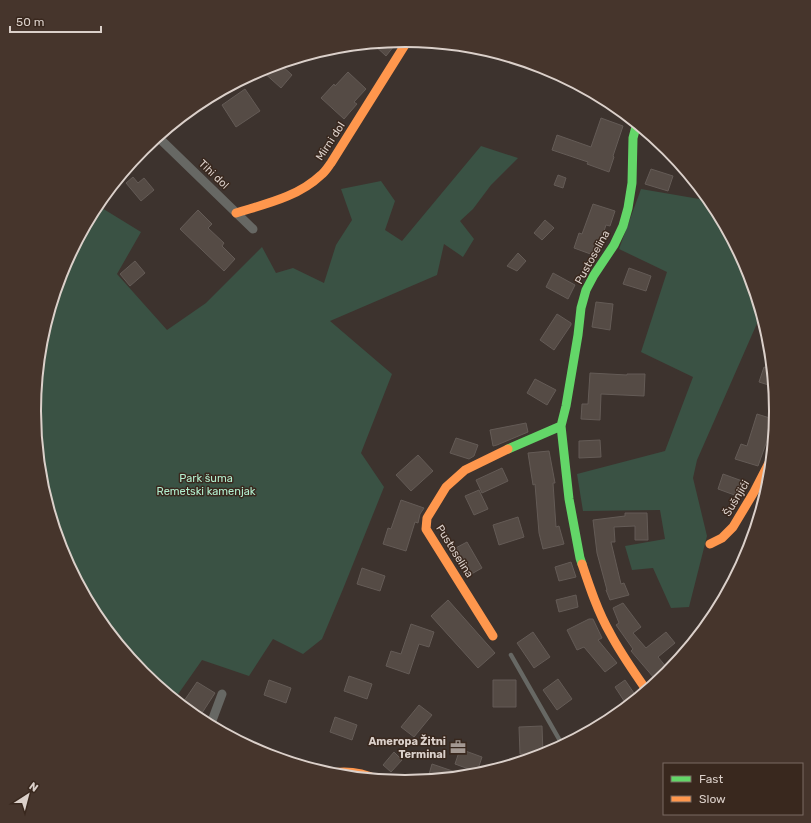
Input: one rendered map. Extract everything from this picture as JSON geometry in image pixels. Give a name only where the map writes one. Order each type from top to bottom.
[{"type":"street","name":"Mirni dol","points":[[236,213],[298,192],[322,175],[404,47]]},
{"type":"street","name":"Pustoselina","points":[[635,129],[633,138],[632,183],[628,208],[623,226],[614,245],[586,290],[581,308],[566,406],[561,426],[568,499],[582,564],[591,592],[609,632],[644,688]]},
{"type":"street","name":"Tihi dol","points":[[162,140],[253,229]]},
{"type":"street","name":"Pustoselina","points":[[494,636],[426,529],[427,518],[446,487],[465,470],[510,448],[561,426]]},
{"type":"street","name":"Šušnjići","points":[[710,544],[722,538],[733,527],[765,472]]},
{"type":"street","points":[[212,720],[222,694]]},
{"type":"lane","points":[[511,655],[560,741]]},
{"type":"green space","name":"Park šuma Remetski kamenjak","points":[[481,146],[518,158],[491,185],[473,209],[460,221],[474,239],[463,257],[444,244],[437,275],[330,321],[392,374],[361,453],[384,487],[322,639],[303,654],[273,639],[249,676],[202,660],[177,696],[165,686],[131,652],[102,614],[79,573],[69,551],[53,506],[44,459],[42,435],[41,412],[44,364],[53,317],[60,294],[79,250],[102,208],[141,232],[117,274],[167,330],[206,303],[262,247],[276,273],[293,268],[324,283],[336,245],[352,220],[341,189],[381,181],[395,201],[385,230],[402,241]]},
{"type":"green space","points":[[641,189],[702,199],[721,229],[732,250],[751,294],[759,320],[697,460],[693,478],[707,536],[689,607],[671,608],[653,568],[632,570],[625,546],[665,539],[660,510],[583,511],[577,474],[665,451],[693,377],[641,352],[667,272],[619,249]]},
{"type":"building","points":[[378,48],[393,48],[386,56]]},
{"type":"building","points":[[284,68],[292,75],[281,88],[266,75]]},
{"type":"building","points":[[348,72],[366,89],[354,102],[357,104],[344,119],[321,98]]},
{"type":"building","points":[[245,89],[260,111],[236,127],[222,105]]},
{"type":"building","points":[[601,118],[623,126],[609,172],[587,164],[588,162],[552,150],[557,135],[591,147]]},
{"type":"building","points":[[651,169],[673,176],[668,191],[645,184]]},
{"type":"building","points":[[558,175],[566,178],[563,188],[554,185]]},
{"type":"building","points":[[133,177],[138,183],[144,178],[154,190],[141,201],[126,183]]},
{"type":"building","points":[[593,204],[615,211],[610,226],[606,225],[596,256],[574,248],[579,233],[582,234]]},
{"type":"building","points":[[198,210],[212,224],[208,228],[224,243],[222,246],[235,259],[224,271],[180,229]]},
{"type":"building","points":[[545,220],[554,228],[542,240],[534,233]]},
{"type":"building","points":[[518,253],[526,261],[517,271],[507,266]]},
{"type":"building","points":[[135,261],[145,273],[130,286],[120,274]]},
{"type":"building","points":[[629,268],[651,276],[646,291],[623,284]]},
{"type":"building","points":[[553,273],[575,285],[568,299],[546,287]]},
{"type":"building","points":[[596,302],[613,304],[610,330],[592,327]]},
{"type":"building","points":[[557,314],[571,323],[571,325],[554,350],[540,340]]},
{"type":"building","points":[[764,367],[767,368],[769,385],[759,382]]},
{"type":"building","points":[[590,373],[627,375],[645,374],[644,396],[601,394],[600,420],[581,419],[582,404],[588,404]]},
{"type":"building","points":[[535,379],[556,390],[547,405],[527,393]]},
{"type":"building","points":[[757,414],[770,418],[769,435],[758,466],[735,459],[741,444],[747,446]]},
{"type":"building","points":[[526,423],[528,432],[493,446],[490,430]]},
{"type":"building","points":[[456,438],[478,445],[474,456],[469,459],[450,453]]},
{"type":"building","points":[[600,440],[601,457],[579,458],[579,441]]},
{"type":"building","points":[[549,451],[555,483],[553,483],[556,527],[559,526],[564,544],[543,549],[539,533],[535,484],[533,485],[528,453]]},
{"type":"building","points":[[418,455],[433,471],[411,491],[396,475]]},
{"type":"building","points":[[502,468],[508,481],[482,493],[476,480]]},
{"type":"building","points":[[723,474],[745,482],[740,497],[718,489]]},
{"type":"building","points":[[479,490],[488,509],[474,515],[465,496]]},
{"type":"building","points":[[401,500],[424,508],[420,514],[418,523],[415,522],[406,551],[383,544],[388,528],[391,529]]},
{"type":"building","points":[[625,513],[647,513],[648,540],[635,540],[635,526],[614,527],[615,542],[611,542],[621,584],[624,583],[629,595],[610,600],[597,553],[593,520],[625,516]]},
{"type":"building","points":[[518,517],[524,537],[499,545],[493,525]]},
{"type":"building","points":[[467,542],[482,568],[466,577],[450,551]]},
{"type":"building","points":[[571,562],[576,577],[559,581],[555,567]]},
{"type":"building","points":[[362,568],[385,576],[380,591],[357,584]]},
{"type":"building","points":[[576,595],[578,607],[559,612],[556,600]]},
{"type":"building","points":[[448,600],[495,653],[478,668],[431,616]]},
{"type":"building","points":[[623,603],[641,627],[633,633],[646,648],[666,632],[675,643],[658,657],[666,666],[654,678],[631,651],[633,649],[616,625],[619,623],[613,608]]},
{"type":"building","points":[[589,619],[593,619],[602,638],[598,640],[617,663],[605,672],[584,647],[577,650],[567,630]]},
{"type":"building","points":[[411,624],[434,632],[429,647],[419,644],[409,674],[386,666],[391,651],[401,654]]},
{"type":"building","points":[[533,632],[550,657],[534,668],[517,643]]},
{"type":"building","points":[[349,676],[372,684],[367,699],[344,691]]},
{"type":"building","points":[[558,679],[572,699],[557,710],[543,690]]},
{"type":"building","points":[[269,680],[291,688],[286,703],[264,695]]},
{"type":"building","points":[[493,680],[516,680],[516,707],[493,707]]},
{"type":"building","points":[[625,680],[635,695],[625,702],[615,687]]},
{"type":"building","points":[[197,682],[215,693],[202,713],[184,701]]},
{"type":"building","points":[[419,705],[432,715],[414,737],[401,727]]},
{"type":"building","points":[[335,717],[357,725],[352,740],[330,732]]},
{"type":"building","points":[[542,726],[543,749],[530,754],[520,754],[519,727]]},
{"type":"building","points":[[460,749],[482,757],[478,769],[471,770],[455,764]]},
{"type":"building","points":[[394,752],[402,760],[391,772],[383,765]]},
{"type":"building","points":[[432,764],[457,772],[453,773],[429,775]]},
{"type":"traffic: fast","points":[[582,564],[569,499],[561,426],[566,406],[581,308],[586,290],[614,245],[623,226],[628,208],[632,183],[633,138],[635,129]]},
{"type":"traffic: fast","points":[[508,449],[561,426]]},
{"type":"traffic: slow","points":[[236,213],[270,203],[292,194],[312,183],[324,172],[404,47]]},
{"type":"traffic: slow","points":[[493,636],[426,529],[427,518],[446,487],[465,470],[508,449]]},
{"type":"traffic: slow","points":[[710,544],[722,538],[733,527],[765,470]]},
{"type":"traffic: slow","points":[[582,564],[594,600],[614,641],[644,687]]},
{"type":"place","name":"Ameropa Žitni Terminal","points":[[458,747]]}]
